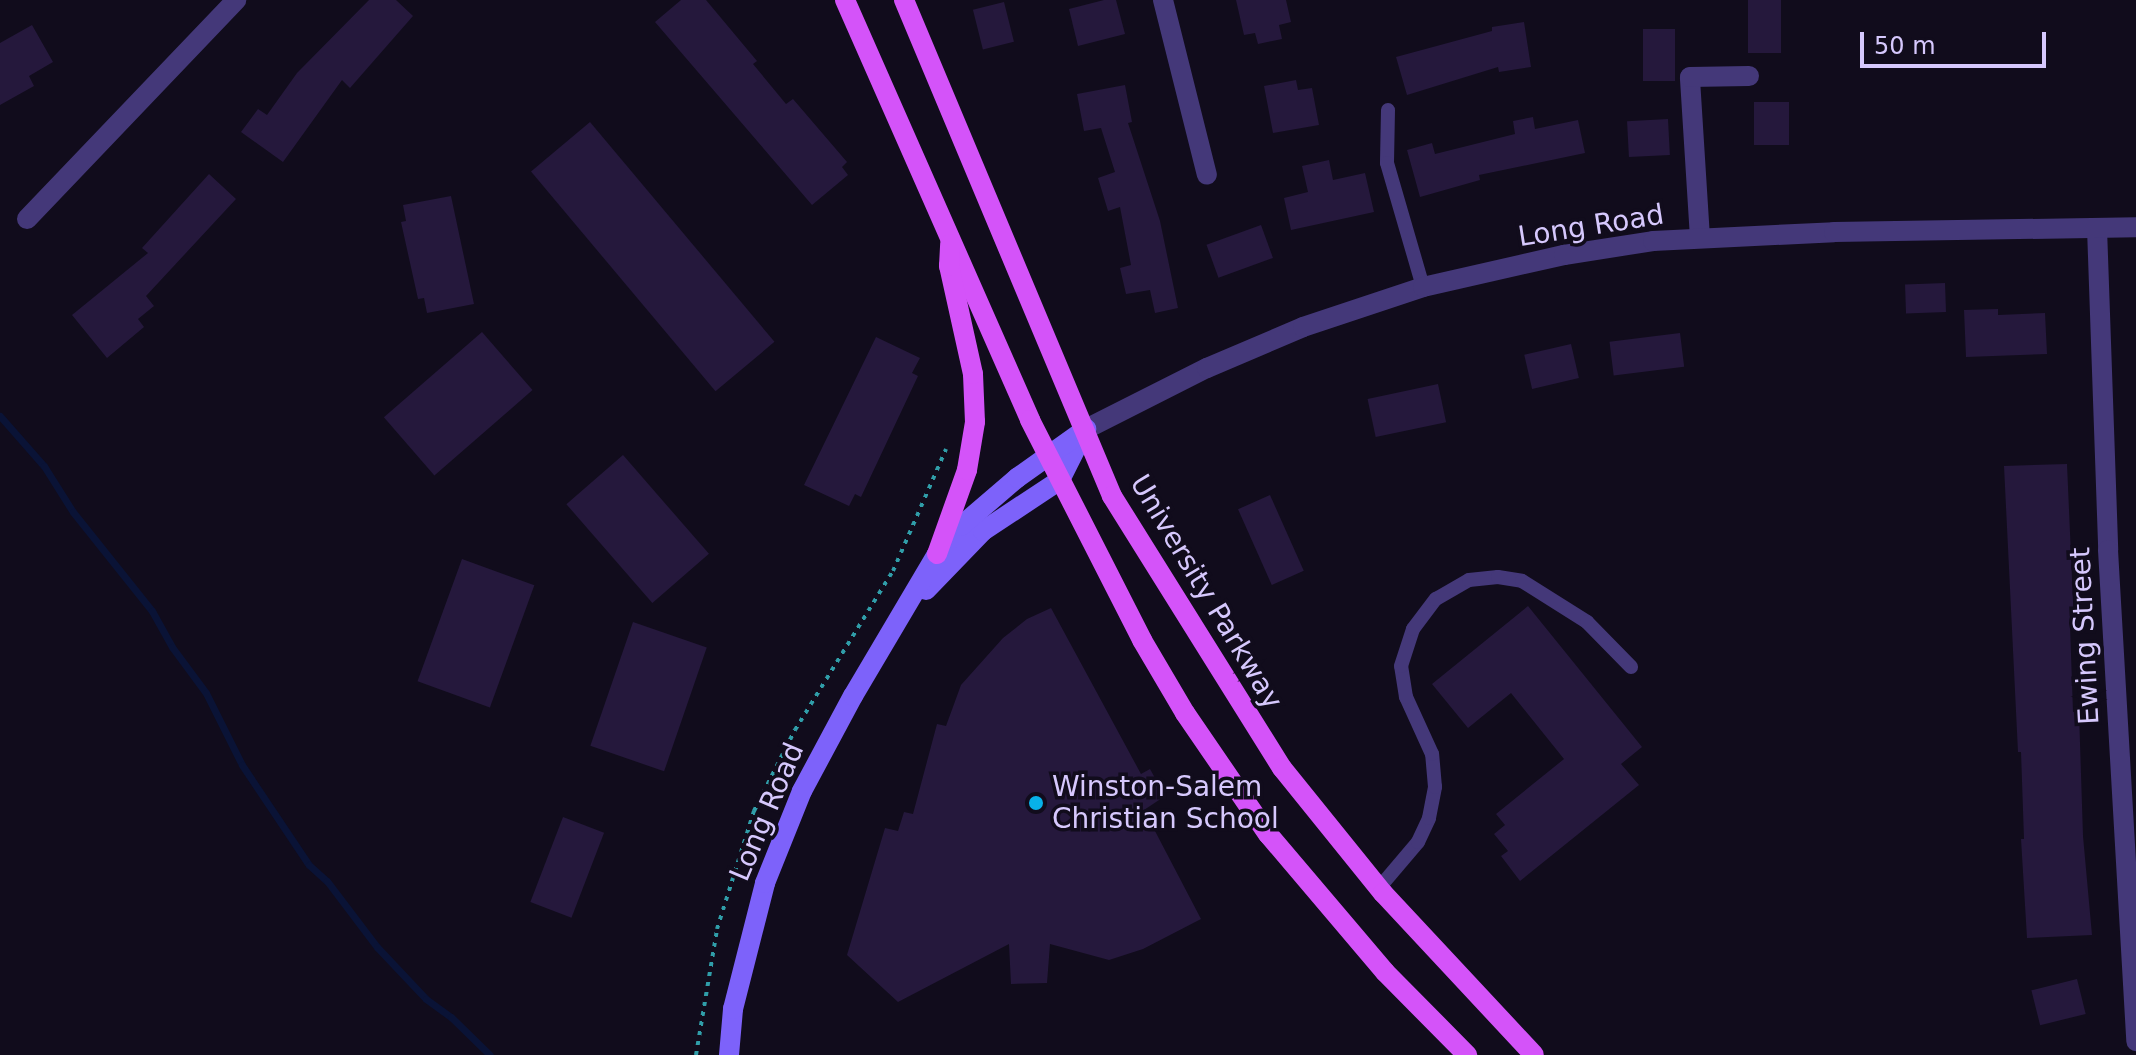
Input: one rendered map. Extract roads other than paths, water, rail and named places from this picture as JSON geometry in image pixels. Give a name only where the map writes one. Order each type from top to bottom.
[{"type":"main road","points":[[845,0],[1048,458],[1142,640],[1185,713],[1268,834],[1385,972],[1467,1055]]},
{"type":"main road","name":"University Parkway","points":[[904,0],[1112,496],[1201,644],[1282,768],[1379,888],[1534,1055]]},
{"type":"main road","points":[[937,554],[967,470],[975,422],[973,374],[965,325],[949,266],[951,236]]},
{"type":"main road","name":"Long Road","points":[[729,1055],[733,1009],[751,930],[783,835],[823,751],[937,554],[1017,478],[1086,429]]},
{"type":"main road","name":"Long Road","points":[[906,610],[983,531],[1060,480],[1086,429]]},
{"type":"street","points":[[27,219],[236,0]]},
{"type":"street","points":[[1163,0],[1207,175]]},
{"type":"street","points":[[1700,238],[1690,77],[1749,76]]},
{"type":"street","name":"Long Road","points":[[1086,429],[1207,368],[1303,327],[1423,287],[1564,255],[1653,241],[1700,238],[1861,231],[2136,227]]},
{"type":"street","name":"Ewing Street","points":[[2097,228],[2108,550],[2129,780],[2136,1041]]},
{"type":"lane","points":[[1388,110],[1387,163],[1423,287]]},
{"type":"lane","points":[[1379,888],[1418,842],[1432,802],[1435,775],[1432,754],[1406,697],[1401,666],[1413,629],[1436,599],[1469,580],[1498,577],[1522,581],[1587,622],[1631,667]]},
{"type":"waterway","points":[[0,416],[44,466],[73,512],[152,611],[172,647],[206,693],[242,765],[309,865],[327,881],[377,947],[426,999],[451,1017],[490,1055]]},
{"type":"place","name":"Winston-Salem Christian School","points":[[1036,803]]}]
